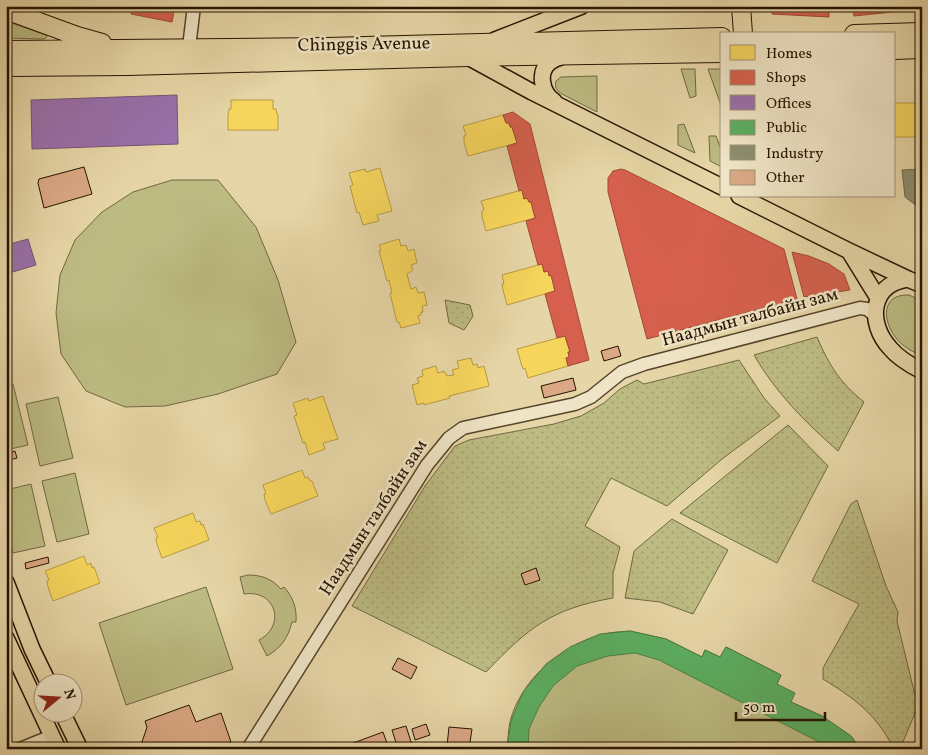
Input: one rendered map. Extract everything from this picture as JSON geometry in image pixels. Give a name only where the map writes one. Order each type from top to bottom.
[{"type":"highway","points":[[740,6],[743,32]]},
{"type":"highway","points":[[6,10],[77,36],[127,49]]},
{"type":"highway","points":[[896,33],[922,32]]},
{"type":"highway","name":"Chinggis Avenue","points":[[6,50],[326,47],[720,37]]},
{"type":"highway","points":[[896,50],[922,49]]},
{"type":"highway","name":"Chinggis Avenue","points":[[6,67],[720,53]]},
{"type":"main road","points":[[492,42],[582,6]]},
{"type":"main road","points":[[555,102],[544,89],[543,77],[544,70],[549,63],[560,56]]},
{"type":"main road","points":[[468,58],[720,186]]},
{"type":"main road","points":[[744,198],[915,282]]},
{"type":"main road","points":[[849,251],[878,298]]},
{"type":"main road","points":[[915,282],[889,285],[883,290],[875,307],[881,335],[889,348],[922,371]]},
{"type":"main road","points":[[6,582],[32,649],[43,672]]},
{"type":"main road","points":[[6,638],[55,742]]},
{"type":"main road","points":[[28,684],[32,683]]},
{"type":"main road","points":[[67,722],[80,749]]},
{"type":"street","points":[[191,49],[190,39],[194,6]]},
{"type":"street","name":"Наадмын талбайн зам","points":[[248,749],[427,465],[449,438],[463,428],[575,404],[591,397],[622,372],[644,364],[860,308],[868,310],[876,316]]},
{"type":"street","points":[[20,749],[55,742]]},
{"type":"shaded area","points":[[6,21],[47,37],[44,39],[6,38]]},
{"type":"shaded area","points":[[681,69],[695,69],[696,96],[690,98]]},
{"type":"shaded area","points":[[708,69],[720,69],[720,102]]},
{"type":"shaded area","points":[[597,76],[597,112],[562,94],[557,90],[555,83],[561,77]]},
{"type":"shaded area","points":[[684,124],[695,153],[678,145],[678,125]]},
{"type":"shaded area","points":[[709,136],[716,136],[720,147],[720,166],[710,161]]},
{"type":"shaded area","points":[[172,180],[218,180],[256,227],[278,280],[296,342],[277,374],[218,394],[165,406],[125,407],[86,391],[61,354],[56,313],[60,275],[75,240],[102,212],[133,192]]},
{"type":"shaded area","points":[[909,295],[922,301],[922,356],[898,341],[888,324],[887,309],[889,303],[900,296]]},
{"type":"shaded area","points":[[445,300],[470,305],[473,316],[464,330],[449,323]]},
{"type":"shaded area","points":[[817,337],[836,373],[848,388],[864,402],[838,451],[781,394],[754,355]]},
{"type":"shaded area","points":[[739,360],[764,398],[780,416],[722,459],[667,506],[611,478],[585,526],[620,547],[613,573],[613,598],[573,608],[542,622],[515,643],[486,672],[352,606],[425,486],[455,446],[469,440],[554,424],[581,416],[604,403],[620,389],[637,380],[644,384]]},
{"type":"shaded area","points":[[13,384],[28,445],[6,450],[6,385]]},
{"type":"shaded area","points":[[58,397],[73,458],[40,466],[26,404]]},
{"type":"shaded area","points":[[788,425],[828,466],[777,563],[680,513]]},
{"type":"shaded area","points":[[75,473],[89,534],[57,542],[42,481]]},
{"type":"shaded area","points":[[31,484],[45,546],[13,553],[6,525],[6,490]]},
{"type":"shaded area","points":[[857,500],[886,586],[898,612],[897,621],[915,695],[921,699],[900,749],[893,747],[879,724],[863,707],[823,679],[823,668],[859,604],[812,581],[851,504]]},
{"type":"shaded area","points":[[672,519],[728,550],[693,614],[660,602],[625,598],[634,551]]},
{"type":"shaded area","points":[[248,575],[266,578],[281,589],[284,587],[295,607],[296,622],[292,622],[286,638],[280,646],[267,656],[259,640],[268,634],[273,626],[274,610],[270,602],[263,597],[255,594],[244,594],[240,577]]},
{"type":"shaded area","points":[[206,587],[233,669],[126,705],[99,623]]},
{"type":"shaded area","points":[[630,631],[666,639],[702,657],[705,650],[720,657],[726,647],[781,675],[777,684],[791,702],[822,716],[851,736],[860,749],[507,749],[509,725],[515,707],[532,679],[544,667],[570,647],[585,640],[607,633]]},
{"type":"building: Homes","points":[[231,100],[273,100],[273,109],[276,109],[278,114],[278,130],[228,130]]},
{"type":"building: Homes","points":[[896,103],[922,103],[922,137],[896,137]]},
{"type":"building: Homes","points":[[503,115],[506,123],[509,123],[510,127],[512,127],[517,143],[468,156],[464,142],[464,136],[466,135],[463,126]]},
{"type":"building: Homes","points":[[380,168],[392,211],[377,215],[379,221],[363,225],[359,212],[357,213],[350,186],[353,185],[349,173],[365,169],[366,172]]},
{"type":"building: Homes","points":[[522,190],[524,199],[527,198],[531,202],[535,218],[486,231],[482,217],[482,211],[484,210],[481,201]]},
{"type":"building: Homes","points":[[399,239],[401,246],[406,245],[408,251],[414,249],[417,263],[411,265],[413,270],[407,274],[411,289],[416,287],[418,293],[424,292],[427,305],[422,306],[423,312],[418,316],[420,323],[401,328],[399,322],[397,322],[389,280],[387,281],[379,251],[381,251],[379,245]]},
{"type":"building: Homes","points":[[542,264],[544,272],[548,271],[549,276],[551,275],[555,291],[507,305],[502,275]]},
{"type":"building: Homes","points":[[565,336],[570,352],[568,352],[569,357],[566,358],[568,366],[528,378],[517,349]]},
{"type":"building: Homes","points":[[471,358],[473,365],[477,364],[478,368],[484,366],[489,386],[449,396],[450,398],[424,405],[424,403],[417,405],[412,385],[419,383],[417,378],[423,376],[422,370],[436,366],[438,373],[444,371],[447,376],[454,375],[452,370],[459,368],[457,361]]},
{"type":"building: Homes","points":[[323,396],[338,439],[323,443],[325,449],[309,455],[294,416],[297,415],[293,403],[308,398],[309,401]]},
{"type":"building: Homes","points":[[302,470],[305,478],[308,477],[312,481],[318,496],[271,514],[265,500],[264,494],[266,494],[263,485]]},
{"type":"building: Homes","points":[[193,513],[196,522],[200,521],[201,525],[203,524],[209,540],[162,558],[157,544],[156,538],[158,537],[154,528]]},
{"type":"building: Homes","points":[[84,556],[87,565],[91,563],[92,568],[94,567],[100,583],[53,601],[48,587],[47,581],[49,580],[45,571]]},
{"type":"building: Shops","points":[[133,6],[175,6],[172,22],[131,14]]},
{"type":"building: Shops","points":[[771,6],[829,6],[829,17],[772,14]]},
{"type":"building: Shops","points":[[853,6],[922,6],[922,9],[854,16]]},
{"type":"building: Shops","points":[[513,112],[530,124],[589,360],[568,366],[566,358],[569,357],[568,352],[570,352],[565,336],[557,338],[545,294],[555,291],[551,275],[549,276],[548,271],[544,272],[542,264],[538,265],[526,221],[535,218],[531,202],[527,198],[524,199],[522,190],[519,191],[507,146],[517,143],[512,127],[510,127],[509,123],[506,123],[503,115]]},
{"type":"building: Shops","points":[[621,169],[784,249],[797,299],[647,339],[608,192],[608,178],[613,171]]},
{"type":"building: Shops","points":[[792,252],[829,264],[844,274],[850,290],[804,297]]},
{"type":"building: Offices","points":[[177,95],[178,144],[32,149],[31,100]]},
{"type":"building: Offices","points":[[28,239],[36,265],[6,274],[6,245]]},
{"type":"building: Public","points":[[630,631],[666,639],[702,657],[705,650],[720,657],[726,647],[781,675],[777,684],[795,693],[791,702],[822,716],[851,736],[860,749],[828,749],[819,742],[659,660],[635,653],[608,656],[577,666],[553,686],[539,707],[529,729],[528,749],[507,749],[511,721],[523,692],[546,664],[570,647],[600,634]]},
{"type":"building: Industry","points":[[922,169],[922,210],[905,197],[902,170]]},
{"type":"building: Other","points":[[84,167],[92,194],[44,208],[38,183],[39,179]]},
{"type":"building: Other","points":[[618,346],[621,356],[604,361],[601,351]]},
{"type":"building: Other","points":[[573,378],[576,390],[544,398],[541,386]]},
{"type":"building: Other","points":[[15,451],[17,458],[6,461],[6,454]]},
{"type":"building: Other","points":[[48,557],[49,563],[26,569],[25,563]]},
{"type":"building: Other","points":[[536,568],[540,580],[525,585],[521,574]]},
{"type":"building: Other","points":[[398,658],[417,667],[411,679],[392,669]]},
{"type":"building: Other","points":[[189,705],[196,722],[221,713],[231,742],[216,749],[144,749],[142,742],[147,727],[145,721]]},
{"type":"building: Other","points":[[426,724],[430,735],[415,740],[412,729]]},
{"type":"building: Other","points":[[406,726],[413,748],[398,749],[392,730]]},
{"type":"building: Other","points":[[449,727],[472,729],[469,749],[455,749],[455,747],[447,746]]},
{"type":"building: Other","points":[[383,732],[389,749],[337,749]]}]
